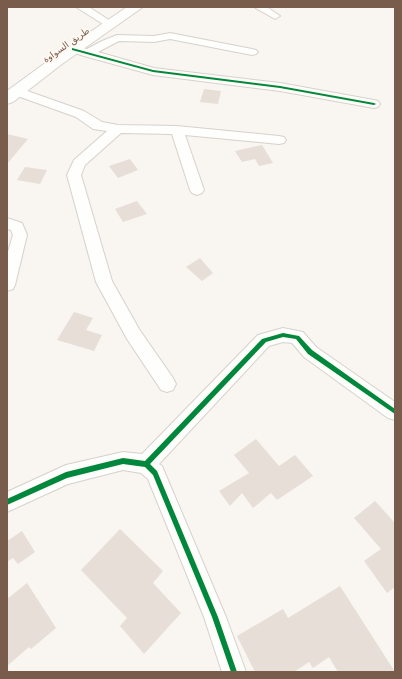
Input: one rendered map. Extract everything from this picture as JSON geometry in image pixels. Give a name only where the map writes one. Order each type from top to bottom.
[{"type":"street","points":[[81,7],[110,24]]},
{"type":"street","name":"طريق السواوة","points":[[12,95],[73,49],[136,7]]},
{"type":"street","points":[[259,7],[275,16]]},
{"type":"street","points":[[88,54],[117,38],[154,39],[170,36],[252,52]]},
{"type":"street","points":[[73,49],[153,71],[280,87],[374,104]]},
{"type":"street","points":[[12,95],[80,114],[98,126],[118,129],[177,130],[279,140]]},
{"type":"street","points":[[118,129],[79,163],[74,175],[104,282],[133,334],[167,384]]},
{"type":"street","points":[[177,130],[197,190]]},
{"type":"street","points":[[7,223],[17,227],[20,234],[7,285]]},
{"type":"street","points":[[146,464],[264,340],[283,335],[297,337],[310,352],[395,412]]},
{"type":"street","points":[[7,502],[66,475],[123,461],[146,464],[155,473],[215,617],[234,672]]},
{"type":"building","points":[[204,89],[221,91],[218,104],[200,102]]},
{"type":"building","points":[[7,134],[28,139],[7,164]]},
{"type":"building","points":[[262,145],[273,163],[259,166],[255,159],[242,162],[235,151]]},
{"type":"building","points":[[130,159],[138,170],[118,178],[109,166]]},
{"type":"building","points":[[25,167],[47,170],[40,184],[17,180]]},
{"type":"building","points":[[137,201],[147,214],[123,222],[115,209]]},
{"type":"building","points":[[200,258],[213,273],[202,281],[186,267]]},
{"type":"building","points":[[74,312],[93,318],[86,330],[102,335],[94,351],[57,340]]},
{"type":"building","points":[[256,439],[279,466],[295,455],[313,476],[277,500],[271,493],[253,508],[242,493],[230,506],[219,491],[249,473],[234,455]]},
{"type":"building","points":[[375,501],[395,523],[395,587],[387,593],[364,561],[381,549],[354,518]]},
{"type":"building","points":[[120,529],[163,571],[153,583],[181,613],[144,654],[120,626],[127,618],[81,570]]},
{"type":"building","points":[[22,531],[35,552],[18,564],[13,558],[7,562],[7,541]]},
{"type":"building","points":[[27,583],[56,628],[31,649],[29,647],[7,666],[7,599]]},
{"type":"building","points":[[340,586],[395,672],[338,672],[329,657],[313,668],[309,662],[294,672],[255,672],[237,636],[283,609],[288,618]]},
{"type":"cycle path","points":[[73,49],[153,71],[280,87],[374,104]]},
{"type":"cycle path","points":[[146,464],[264,340],[283,335],[297,337],[310,352],[395,412]]},
{"type":"cycle path","points":[[7,502],[66,475],[123,461],[146,464],[155,473],[215,617],[234,672]]}]
